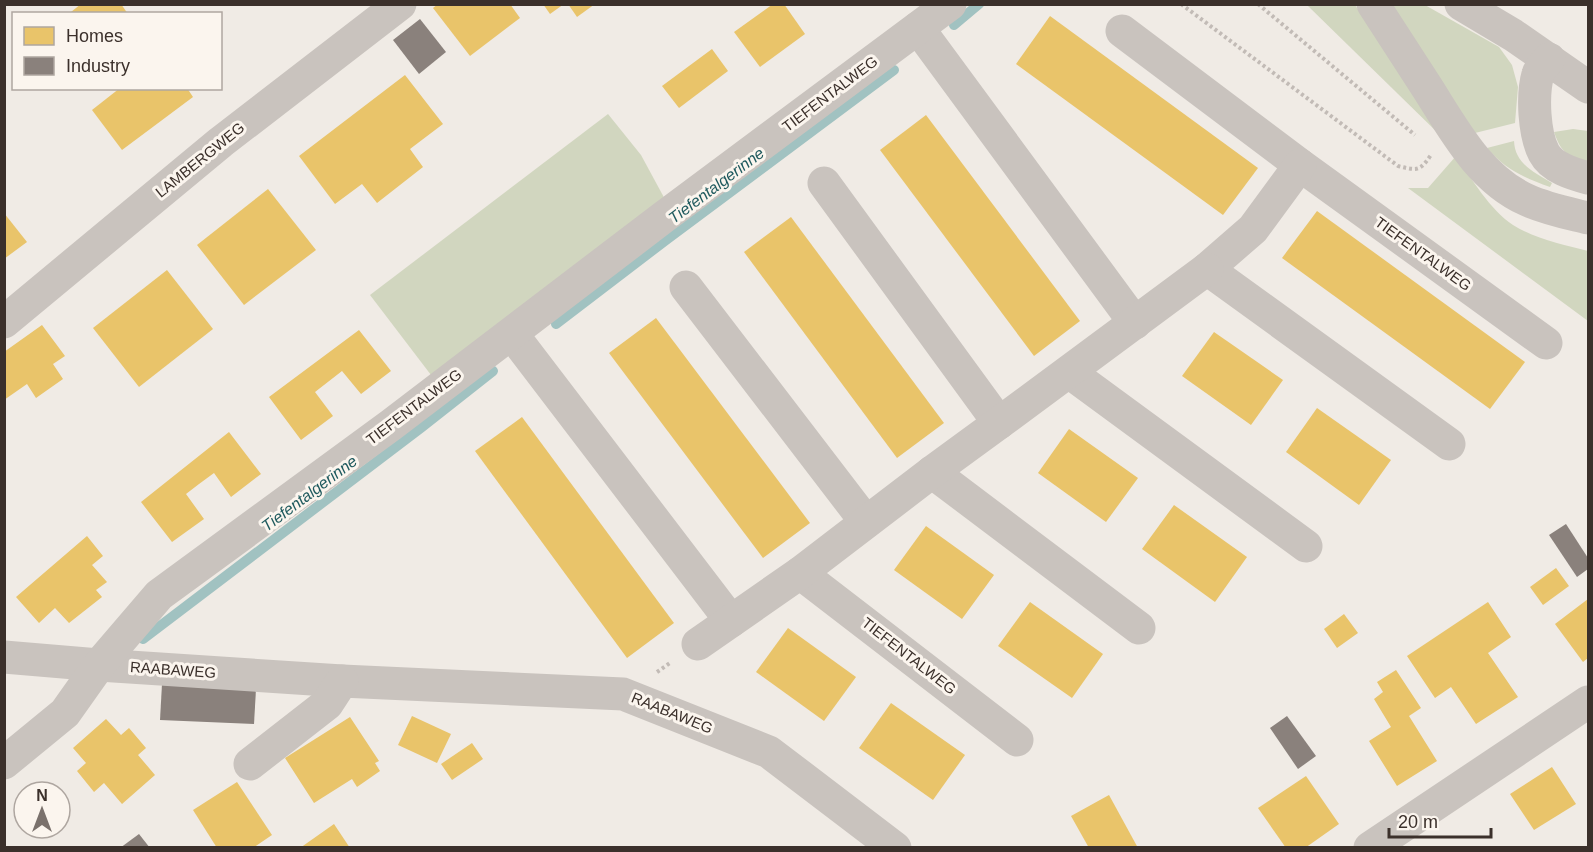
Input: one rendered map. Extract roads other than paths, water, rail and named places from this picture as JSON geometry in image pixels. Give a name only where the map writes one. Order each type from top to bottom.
[{"type":"street","name":"LAMBERGWEG","points":[[4,322],[221,142],[400,4]]},
{"type":"street","name":"TIEFENTALWEG","points":[[4,763],[65,713],[99,665],[159,595],[382,432],[664,216],[950,4]]},
{"type":"street","points":[[1373,4],[1464,145],[1482,167],[1503,186],[1526,200],[1555,211],[1588,218]]},
{"type":"street","points":[[1461,4],[1513,35],[1588,87]]},
{"type":"street","points":[[918,28],[1134,323]]},
{"type":"street","name":"TIEFENTALWEG","points":[[1122,31],[1300,165],[1546,343]]},
{"type":"street","points":[[1549,59],[1538,72],[1535,127],[1545,154],[1561,169],[1588,178]]},
{"type":"street","points":[[698,644],[800,573],[932,472],[1207,269],[1253,229],[1300,165]]},
{"type":"street","points":[[824,183],[999,423]]},
{"type":"street","points":[[1207,269],[1449,444]]},
{"type":"street","points":[[686,287],[866,522]]},
{"type":"street","points":[[512,334],[731,621]]},
{"type":"street","points":[[1069,372],[1306,546]]},
{"type":"street","points":[[932,472],[1139,628]]},
{"type":"street","name":"TIEFENTALWEG","points":[[800,573],[1017,740]]},
{"type":"street","name":"RAABAWEG","points":[[4,657],[342,681],[623,694],[769,752],[895,848]]},
{"type":"street","points":[[250,764],[327,704],[342,681]]},
{"type":"street","points":[[1370,848],[1588,702]]},
{"type":"waterway","name":"Tiefentalgerinne","points":[[954,25],[979,4]]},
{"type":"waterway","name":"Tiefentalgerinne","points":[[556,324],[894,70]]},
{"type":"waterway","name":"Tiefentalgerinne","points":[[143,639],[493,371]]}]
